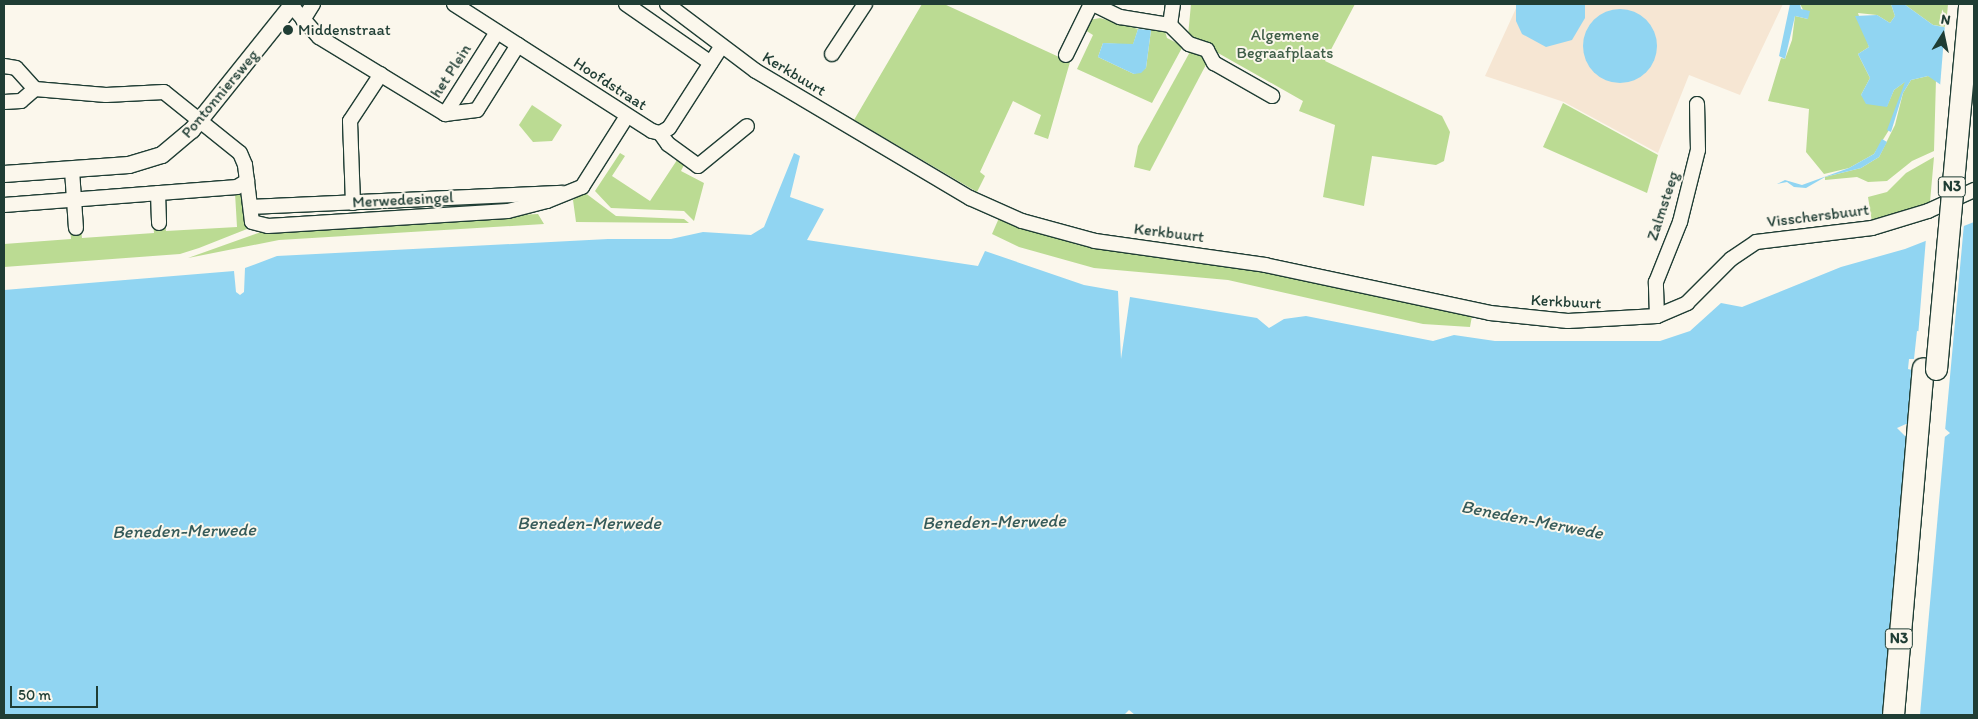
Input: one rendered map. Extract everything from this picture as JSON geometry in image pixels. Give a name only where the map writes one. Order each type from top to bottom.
[{"type":"main road","name":"N3","points":[[1906,715],[1912,564],[1956,4]]},
{"type":"main road","name":"N3","points":[[1892,715],[1912,564],[1969,4]]},
{"type":"street","points":[[291,4],[319,37],[445,114]]},
{"type":"street","name":"Pontonniersweg","points":[[4,174],[129,165],[162,155],[183,140],[201,119],[291,4]]},
{"type":"street","points":[[303,20],[313,4]]},
{"type":"street","name":"Hoofdstraat","points":[[454,4],[627,116],[660,133],[668,144],[698,166],[747,126]]},
{"type":"street","points":[[626,4],[711,63]]},
{"type":"street","name":"Kerkbuurt","points":[[667,4],[721,47],[970,198],[1050,231],[1095,241],[1266,265],[1490,313],[1568,321],[1634,321],[1657,316]]},
{"type":"street","points":[[832,54],[865,4]]},
{"type":"street","points":[[1066,55],[1092,4],[1120,18],[1170,25],[1189,44],[1207,50],[1214,62],[1272,96]]},
{"type":"street","points":[[1170,25],[1172,4]]},
{"type":"street","name":"het Plein","points":[[445,114],[497,32]]},
{"type":"street","name":"het Plein","points":[[445,114],[477,110],[518,45]]},
{"type":"street","points":[[660,133],[669,128],[721,47]]},
{"type":"street","points":[[4,66],[16,68],[35,89],[20,101],[4,102]]},
{"type":"street","points":[[353,203],[350,121],[381,74]]},
{"type":"street","name":"Merwedesingel","points":[[35,89],[106,95],[164,92],[201,119],[240,153],[251,207],[252,222],[268,226],[508,211],[570,194],[582,187],[627,116]]},
{"type":"street","name":"Zalmsteeg","points":[[1657,316],[1656,282],[1680,222],[1698,150],[1697,104]]},
{"type":"street","points":[[72,170],[76,228]]},
{"type":"street","points":[[4,205],[237,187],[246,181]]},
{"type":"street","name":"Visschersbuurt","points":[[1657,316],[1687,304],[1731,259],[1756,242],[1872,228],[1928,211],[1974,190]]},
{"type":"street","points":[[158,194],[159,223]]},
{"type":"street","name":"Merwedesingel","points":[[251,207],[570,194]]},
{"type":"shaded area","points":[[1518,4],[1783,4],[1740,95],[1689,75],[1658,153],[1564,102],[1485,76]]},
{"type":"green space","points":[[922,4],[944,4],[1070,62],[1048,139],[1034,134],[1041,115],[1013,101],[980,172],[985,176],[977,192],[854,120]]},
{"type":"green space","name":"Algemene Begraafplaats","points":[[1191,4],[1355,4],[1325,61],[1442,116],[1450,132],[1444,161],[1436,165],[1372,156],[1364,206],[1323,197],[1335,125],[1299,111],[1303,101],[1188,36]]},
{"type":"green space","points":[[1800,4],[1891,4],[1895,16],[1890,23],[1877,15],[1858,13],[1869,47],[1858,54],[1870,78],[1861,95],[1887,106],[1894,90],[1906,81],[1889,130],[1874,154],[1849,168],[1824,174],[1806,152],[1809,109],[1768,101],[1781,58],[1785,59],[1792,40],[1795,16],[1808,19]]},
{"type":"green space","points":[[1904,4],[1948,4],[1946,27],[1933,25]]},
{"type":"green space","points":[[1100,18],[1138,29],[1133,45],[1103,43],[1098,57],[1134,74],[1146,68],[1151,30],[1165,31],[1167,38],[1183,46],[1152,103],[1077,69],[1093,35],[1085,30],[1089,20]]},
{"type":"green space","points":[[1191,50],[1209,59],[1150,171],[1134,167],[1138,146]]},
{"type":"green space","points":[[1928,76],[1936,79],[1934,151],[1912,161],[1887,181],[1868,182],[1857,177],[1825,180],[1825,177],[1861,168],[1879,157],[1895,125],[1903,93],[1911,80]]},
{"type":"green space","points":[[1563,103],[1658,155],[1647,193],[1543,147]]},
{"type":"green space","points":[[532,105],[562,125],[552,141],[533,142],[519,125]]},
{"type":"green space","points":[[620,153],[625,156],[612,176],[650,201],[679,157],[685,163],[681,171],[704,183],[694,221],[684,211],[611,208],[595,191]]},
{"type":"green space","points":[[1934,157],[1930,202],[1872,222],[1868,197],[1887,192],[1906,173]]},
{"type":"green space","points":[[243,190],[247,229],[199,248],[180,254],[4,267],[4,244],[71,239],[70,228],[81,228],[82,238],[154,233],[153,221],[165,220],[166,231],[237,227],[235,193]]},
{"type":"green space","points":[[584,192],[616,216],[684,219],[689,223],[576,222],[573,200]]},
{"type":"green space","points":[[538,214],[544,224],[279,240],[188,258],[275,227]]},
{"type":"green space","points":[[999,218],[1078,245],[1270,273],[1472,316],[1470,327],[1423,324],[1228,280],[1094,268],[1019,247],[992,234]]},
{"type":"water","points":[[1516,4],[1585,4],[1585,18],[1572,40],[1546,47],[1522,34],[1516,21]]},
{"type":"water","points":[[1790,4],[1800,4],[1801,9],[1810,11],[1808,19],[1795,16],[1785,59],[1779,56]]},
{"type":"water","points":[[1891,4],[1904,4],[1933,25],[1974,33],[1941,85],[1928,76],[1911,80],[1903,93],[1891,132],[1887,130],[1905,82],[1894,90],[1887,107],[1866,104],[1861,95],[1870,78],[1858,54],[1869,47],[1855,16],[1877,15],[1890,23],[1895,16]]},
{"type":"water","points":[[1620,9],[1634,12],[1646,20],[1654,32],[1657,46],[1654,60],[1646,72],[1634,80],[1620,83],[1606,80],[1594,72],[1586,60],[1583,46],[1586,32],[1594,20],[1606,12]]},
{"type":"water","points":[[1138,29],[1151,30],[1146,68],[1141,73],[1134,74],[1098,57],[1103,43],[1133,44]]},
{"type":"water","points":[[1882,139],[1887,142],[1879,157],[1861,168],[1825,177],[1806,188],[1794,187],[1787,182],[1777,184],[1785,180],[1802,185],[1849,168],[1874,154]]},
{"type":"water","name":"Beneden-Merwede","points":[[794,153],[800,156],[790,197],[824,209],[807,240],[978,266],[985,251],[1084,285],[1118,291],[1121,359],[1130,297],[1257,318],[1269,328],[1284,319],[1306,316],[1433,341],[1454,335],[1495,341],[1660,341],[1690,331],[1721,303],[1742,307],[1841,267],[1905,249],[1974,222],[1974,715],[1135,715],[1129,710],[1124,715],[4,715],[4,290],[234,271],[236,292],[240,295],[244,292],[245,268],[277,256],[608,239],[671,239],[703,232],[751,235],[764,227]],"holes":[[[1917,331],[1949,336],[1916,371],[1908,369],[1909,359],[1914,359]],[[1906,424],[1943,427],[1950,433],[1942,439],[1905,436],[1897,428]]]},
{"type":"pier","points":[[1945,25],[1974,31],[1974,91],[1940,87]]},
{"type":"pier","points":[[1964,224],[1945,431],[1910,427],[1915,367],[1943,371],[1946,335],[1919,333],[1916,361],[1926,238]]},
{"type":"pier","points":[[1909,433],[1945,435],[1920,715],[1884,715]]},
{"type":"place","name":"Middenstraat","points":[[288,30]]}]
